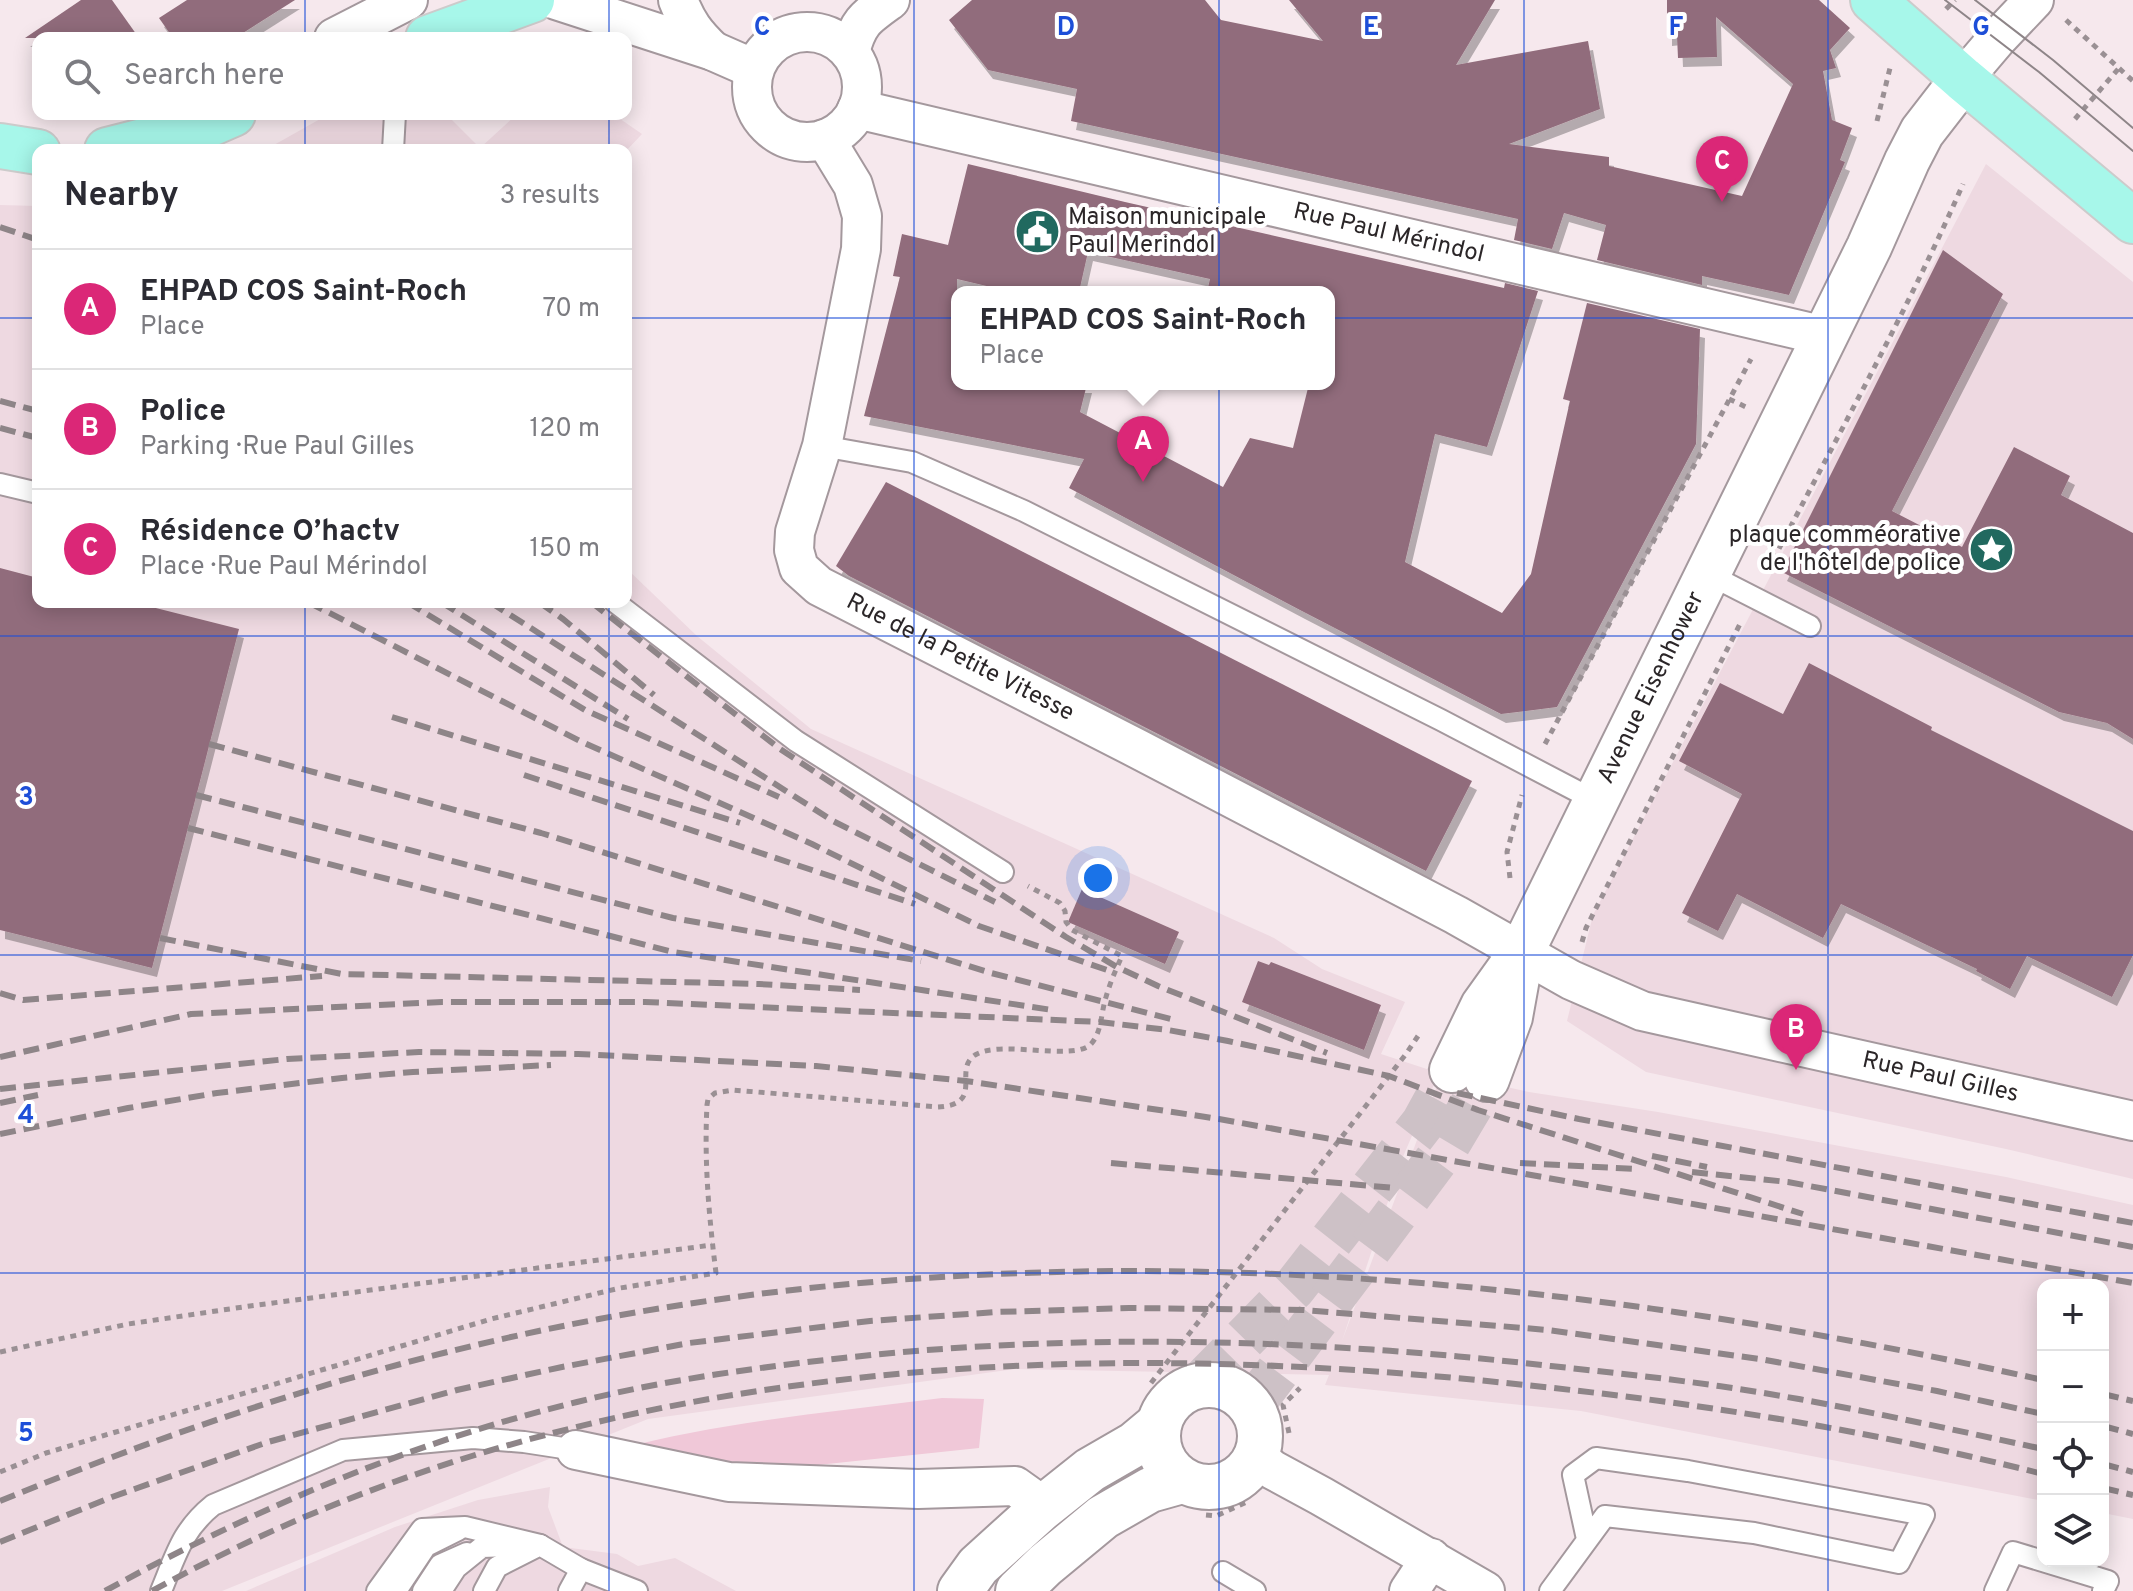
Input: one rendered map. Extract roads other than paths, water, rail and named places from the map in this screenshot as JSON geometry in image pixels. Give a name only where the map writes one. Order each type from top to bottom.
[{"type":"main road","points":[[444,32],[532,0]]},
{"type":"main road","points":[[1873,0],[2133,221]]},
{"type":"main road","name":"Avenue Eisenhower","points":[[1470,1075],[1510,1017],[1521,953],[1869,247],[1907,161],[1922,132],[1963,79]]},
{"type":"main road","points":[[128,144],[210,120]]},
{"type":"main road","points":[[0,146],[32,151]]},
{"type":"main road","points":[[0,164],[32,161]]},
{"type":"main road","points":[[1218,1385],[1237,1394],[1251,1407],[1258,1423],[1260,1441],[1256,1457],[1243,1475],[1224,1486],[1202,1488],[1182,1481],[1166,1466],[1150,1409],[1166,1407],[1180,1393],[1198,1386],[1218,1385]]},
{"type":"main road","points":[[960,1591],[978,1566],[1041,1509],[1090,1470],[1135,1444],[1150,1409]]},
{"type":"main road","points":[[1018,1591],[1103,1517],[1150,1490],[1182,1481]]},
{"type":"street","points":[[346,32],[408,0]]},
{"type":"street","points":[[556,0],[713,51],[754,69]]},
{"type":"street","points":[[678,0],[695,34],[713,51]]},
{"type":"street","points":[[850,52],[855,33],[866,16],[890,0]]},
{"type":"street","points":[[1963,79],[1997,39],[2049,10]]},
{"type":"street","points":[[810,32],[839,42],[850,52],[858,66],[862,95],[849,122],[838,132],[825,139],[807,142],[790,139],[762,120],[754,104],[754,69],[763,53],[777,40],[794,33],[810,32]]},
{"type":"street","name":"Rue Paul Mérindol","points":[[857,109],[1825,336]]},
{"type":"street","name":"Rue de la Petite Vitesse","points":[[825,139],[853,185],[862,216],[861,249],[822,446],[795,532],[794,550],[799,568],[819,586],[1456,915],[1521,953]]},
{"type":"street","name":"Rue Paul Gilles","points":[[1521,953],[1571,980],[1642,1011],[2129,1120]]},
{"type":"street","points":[[576,1450],[729,1482],[918,1489],[1015,1486],[1041,1509]]},
{"type":"street","points":[[1256,1457],[1273,1470],[1485,1591]]},
{"type":"street","points":[[1409,1591],[1431,1558]]},
{"type":"lane","points":[[393,144],[395,120]]},
{"type":"lane","points":[[822,446],[912,462],[1024,511],[1596,801]]},
{"type":"lane","points":[[0,484],[32,492]]},
{"type":"lane","points":[[1708,574],[1810,626]]},
{"type":"lane","points":[[623,608],[796,741],[1003,872]]},
{"type":"lane","points":[[161,1591],[183,1537],[196,1519],[213,1505],[343,1450],[473,1438],[576,1450]]},
{"type":"lane","points":[[1550,1591],[1605,1516],[1754,1533],[1899,1563],[1924,1515],[1688,1471],[1596,1458],[1573,1475],[1587,1539]]},
{"type":"lane","points":[[396,1591],[426,1546],[465,1527]]},
{"type":"lane","points":[[377,1591],[422,1529],[465,1527],[540,1545],[581,1569],[637,1591]]},
{"type":"lane","points":[[423,1591],[440,1565],[482,1547],[540,1545]]},
{"type":"lane","points":[[473,1591],[497,1567],[540,1545]]},
{"type":"lane","points":[[441,1591],[456,1568],[482,1547]]},
{"type":"lane","points":[[1995,1591],[2013,1552],[2108,1581],[2103,1591]]},
{"type":"lane","points":[[484,1591],[497,1567]]},
{"type":"lane","points":[[569,1591],[581,1569]]},
{"type":"lane","points":[[1223,1572],[1255,1591]]},
{"type":"tunnel","points":[[1198,1386],[1294,1288],[1423,1123],[1452,1070]]},
{"type":"tunnel","points":[[1251,1407],[1449,1143],[1487,1079]]},
{"type":"tram line","points":[[1945,0],[2039,72],[2133,151]]},
{"type":"tram line","points":[[1975,0],[2053,60],[2133,128]]},
{"type":"railway","points":[[0,227],[32,238]]},
{"type":"railway","points":[[0,401],[32,409]]},
{"type":"railway","points":[[0,428],[32,436]]},
{"type":"railway","points":[[320,608],[580,741],[812,844],[979,926],[1110,971]]},
{"type":"railway","points":[[417,608],[585,710],[779,797]]},
{"type":"railway","points":[[451,608],[628,719]]},
{"type":"railway","points":[[499,608],[833,821],[995,902]]},
{"type":"railway","points":[[547,608],[654,695]]},
{"type":"railway","points":[[599,608],[780,749],[1066,937],[1117,967],[1158,986],[1327,1053]]},
{"type":"railway","points":[[392,717],[740,823]]},
{"type":"railway","points":[[209,744],[541,833],[991,973],[1171,1019]]},
{"type":"railway","points":[[524,775],[915,904]]},
{"type":"railway","points":[[196,795],[673,918],[921,961]]},
{"type":"railway","points":[[188,828],[673,952],[1052,1010]]},
{"type":"railway","points":[[160,938],[342,974],[759,984],[860,990]]},
{"type":"railway","points":[[0,993],[23,1000],[322,976]]},
{"type":"railway","points":[[0,1057],[191,1014],[442,1002],[645,1002],[1100,1022],[1228,1041],[1389,1076],[1478,1110],[1803,1214]]},
{"type":"railway","points":[[0,1089],[287,1059],[419,1052],[578,1054],[816,1066],[966,1081],[1219,1119],[2133,1283]]},
{"type":"railway","points":[[0,1134],[217,1093],[413,1072],[551,1065]]},
{"type":"railway","points":[[1457,1093],[1579,1119],[2133,1223]]},
{"type":"railway","points":[[0,1103],[38,1095]]},
{"type":"railway","points":[[1652,1156],[1707,1167]]},
{"type":"railway","points":[[1111,1163],[1395,1188]]},
{"type":"railway","points":[[1520,1163],[1636,1169]]},
{"type":"railway","points":[[1692,1172],[1788,1182],[2133,1247]]},
{"type":"railway","points":[[0,1501],[147,1444],[295,1395],[521,1335],[599,1319],[779,1291],[960,1276],[1142,1271],[1324,1276],[1505,1291],[1686,1314],[1865,1344],[2037,1379]]},
{"type":"railway","points":[[0,1542],[112,1497],[268,1442],[457,1390],[689,1343],[870,1321],[996,1312],[1129,1308],[1304,1310],[1548,1330],[1760,1359],[2037,1413]]},
{"type":"railway","points":[[105,1591],[218,1532],[335,1481],[515,1418],[610,1394],[709,1376],[931,1350],[1020,1344],[1197,1342],[1463,1357],[1760,1392],[2037,1448]]},
{"type":"railway","points":[[152,1591],[312,1514],[478,1454],[648,1411],[821,1382],[996,1367],[1173,1363],[1349,1370],[1525,1385],[1656,1400],[1786,1420],[1915,1444],[2037,1473]]},
{"type":"railway","points":[[2109,1395],[2133,1401]]},
{"type":"railway","points":[[2109,1428],[2133,1434]]},
{"type":"railway","points":[[2109,1466],[2133,1472]]},
{"type":"railway","points":[[2109,1489],[2133,1495]]},
{"type":"place","name":"Résidence O’hactv","points":[[1722,202]]},
{"type":"place","name":"Maison municipale Paul Merindol","points":[[1037,232]]},
{"type":"place","name":"EHPAD COS Saint-Roch","points":[[1143,482]]},
{"type":"place","name":"plaque comméorative de l'hôtel de police","points":[[1992,550]]},
{"type":"place","name":"Police","points":[[1796,1070]]}]
